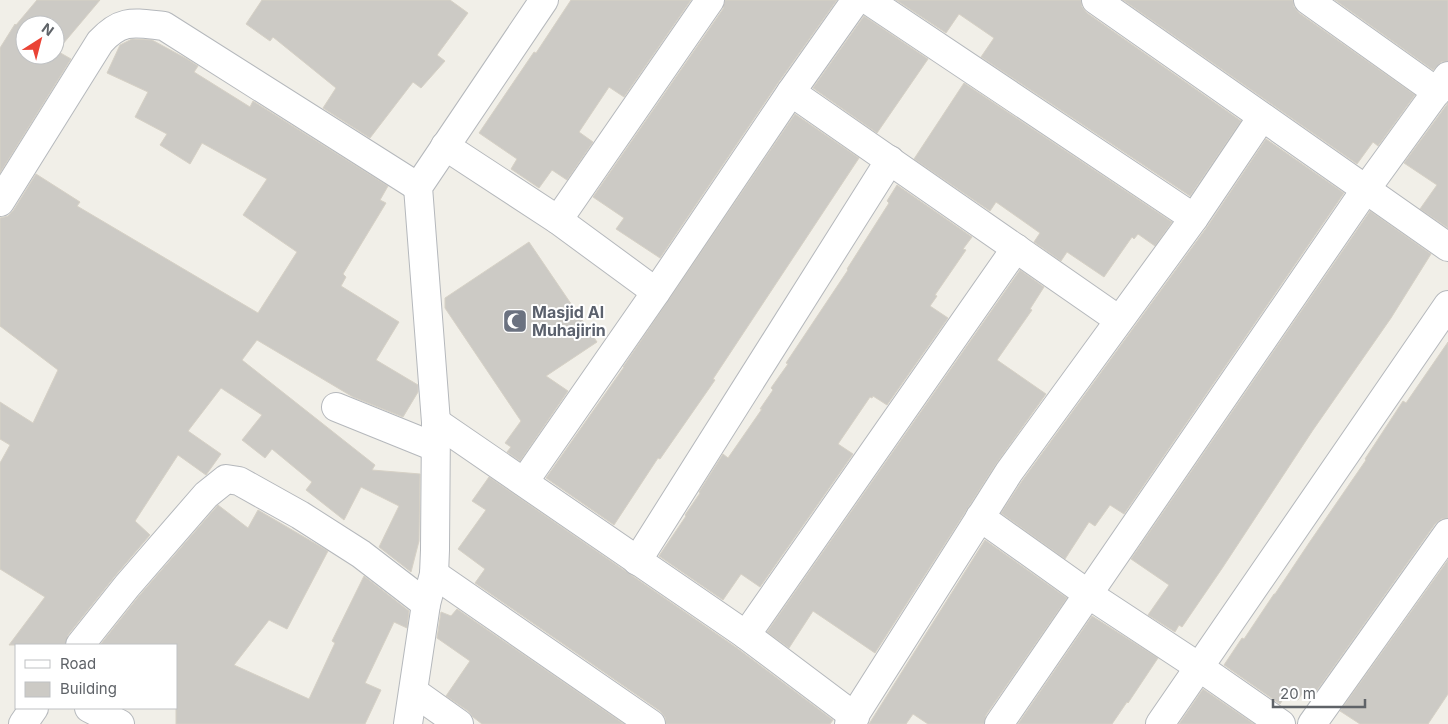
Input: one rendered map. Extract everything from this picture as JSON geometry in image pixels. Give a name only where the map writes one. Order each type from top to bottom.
[{"type":"street","points":[[408,724],[426,604],[434,574],[436,435],[418,187],[544,0]]},
{"type":"street","points":[[558,220],[710,0]]},
{"type":"street","points":[[524,482],[856,0]]},
{"type":"street","points":[[868,0],[1194,218]]},
{"type":"street","points":[[1096,0],[1448,247]]},
{"type":"street","points":[[999,724],[1366,189],[1442,84],[1308,0]]},
{"type":"street","points":[[0,202],[100,42],[110,30],[124,24],[139,23],[164,26],[418,187]]},
{"type":"street","points":[[791,92],[1120,320]]},
{"type":"street","points":[[336,407],[436,435],[524,482],[746,635],[852,720],[1009,472],[1194,218],[1262,117]]},
{"type":"street","points":[[445,146],[558,220],[656,292]]},
{"type":"street","points":[[637,561],[890,160]]},
{"type":"street","points":[[746,635],[1016,248]]},
{"type":"street","points":[[1160,724],[1448,306]]},
{"type":"street","points":[[81,644],[127,586],[206,495],[226,478],[238,481],[300,515],[361,554],[426,604]]},
{"type":"street","points":[[980,517],[1088,594],[1281,724]]},
{"type":"street","points":[[1312,724],[1448,533]]},
{"type":"street","points":[[434,574],[651,724]]},
{"type":"street","points":[[414,692],[459,724]]},
{"type":"street","points":[[23,724],[33,709]]},
{"type":"street","points":[[91,709],[120,724]]},
{"type":"building","points":[[37,0],[100,0],[65,42],[65,15],[24,15]]},
{"type":"building","points":[[262,0],[450,0],[468,13],[437,55],[445,61],[421,88],[413,82],[370,138],[323,108],[336,88],[273,37],[270,41],[246,24]]},
{"type":"building","points":[[571,0],[691,0],[624,97],[609,87],[579,132],[593,142],[567,180],[552,170],[539,188],[511,169],[517,159],[479,133]]},
{"type":"building","points":[[725,0],[837,0],[778,83],[660,258],[616,229],[624,218],[593,197],[723,9]]},
{"type":"building","points":[[896,0],[1081,0],[1082,7],[1087,13],[1241,121],[1190,196],[981,57],[994,38],[959,14],[946,33]]},
{"type":"building","points":[[1123,0],[1293,0],[1294,7],[1299,13],[1415,95],[1378,146],[1373,142],[1357,164]]},
{"type":"building","points":[[1335,0],[1448,0],[1448,61],[1441,62],[1433,70]]},
{"type":"building","points":[[864,16],[928,59],[877,133],[813,88]]},
{"type":"building","points":[[15,24],[15,65],[65,65],[65,56],[71,59],[0,173],[0,48]]},
{"type":"building","points":[[132,39],[152,40],[198,66],[194,72],[250,107],[253,101],[388,186],[380,200],[386,203],[343,274],[346,277],[341,286],[399,322],[376,360],[418,385],[418,392],[403,417],[353,397],[257,340],[242,360],[375,465],[372,470],[420,474],[419,541],[411,572],[379,547],[399,506],[361,487],[344,520],[306,490],[312,482],[272,449],[265,458],[242,440],[262,415],[221,388],[188,431],[221,454],[206,475],[178,455],[135,521],[150,535],[68,635],[65,644],[9,645],[45,597],[0,569],[0,463],[10,445],[0,439],[0,402],[33,423],[58,370],[0,326],[0,218],[8,216],[13,211],[36,174],[80,202],[77,206],[258,313],[297,252],[243,215],[267,179],[202,143],[190,164],[160,145],[167,134],[135,117],[148,92],[107,73],[120,45]]},
{"type":"building","points":[[964,83],[1172,222],[1155,246],[1138,234],[1134,239],[1132,237],[1104,277],[1067,252],[1061,261],[1034,242],[1040,233],[996,202],[990,211],[914,159]]},
{"type":"building","points":[[1448,103],[1448,228],[1420,209],[1437,185],[1404,163]]},
{"type":"building","points":[[795,114],[859,158],[713,379],[715,380],[660,459],[658,458],[614,525],[546,478],[624,367]]},
{"type":"building","points":[[1266,139],[1344,193],[1124,514],[1110,505],[1095,526],[1089,522],[1065,559],[1001,513],[1022,481],[1207,227]]},
{"type":"building","points":[[897,185],[972,237],[963,249],[966,250],[935,295],[937,296],[930,306],[948,318],[887,405],[873,396],[872,398],[870,397],[838,444],[853,454],[760,587],[741,574],[723,600],[659,556],[686,516],[723,454],[728,458],[762,409],[760,409],[773,390],[771,388],[788,364],[786,363],[848,270],[889,203],[887,201]]},
{"type":"building","points":[[1370,211],[1431,254],[1391,318],[1313,430],[1223,567],[1182,627],[1179,625],[1175,632],[1148,615],[1169,585],[1131,559]]},
{"type":"building","points":[[529,242],[597,342],[546,376],[568,391],[520,461],[507,452],[511,447],[505,443],[521,421],[445,308],[445,298]]},
{"type":"building","points":[[1020,270],[1044,287],[1030,309],[1032,310],[997,360],[1046,394],[996,464],[875,653],[813,611],[789,648],[767,632]]},
{"type":"building","points":[[1448,342],[1448,518],[1441,519],[1435,524],[1315,693],[1306,688],[1298,700],[1287,693],[1280,704],[1224,665],[1242,638],[1244,639],[1366,460],[1403,401],[1406,403]]},
{"type":"building","points":[[489,477],[737,648],[833,720],[830,724],[666,724],[665,717],[660,711],[475,583],[485,569],[458,549],[486,510],[472,501]]},
{"type":"building","points":[[218,505],[248,528],[258,510],[328,551],[287,629],[269,620],[234,665],[309,699],[335,643],[332,641],[364,576],[409,611],[407,628],[394,622],[365,683],[381,690],[365,724],[176,724],[176,709],[178,709],[178,644],[101,644],[139,596]]},
{"type":"building","points":[[985,540],[1067,598],[986,715],[984,724],[928,724],[913,714],[906,724],[869,724]]},
{"type":"building","points":[[1448,560],[1448,694],[1428,724],[1360,724],[1340,711]]},
{"type":"building","points":[[457,609],[624,724],[482,724],[468,711],[446,696],[470,661],[437,638],[441,612],[451,616]]},
{"type":"building","points":[[1092,616],[1158,658],[1128,703],[1112,724],[1018,724]]},
{"type":"building","points":[[1203,689],[1254,724],[1179,724]]},
{"type":"place","name":"Masjid Al Muhajirin","points":[[515,321]]}]
